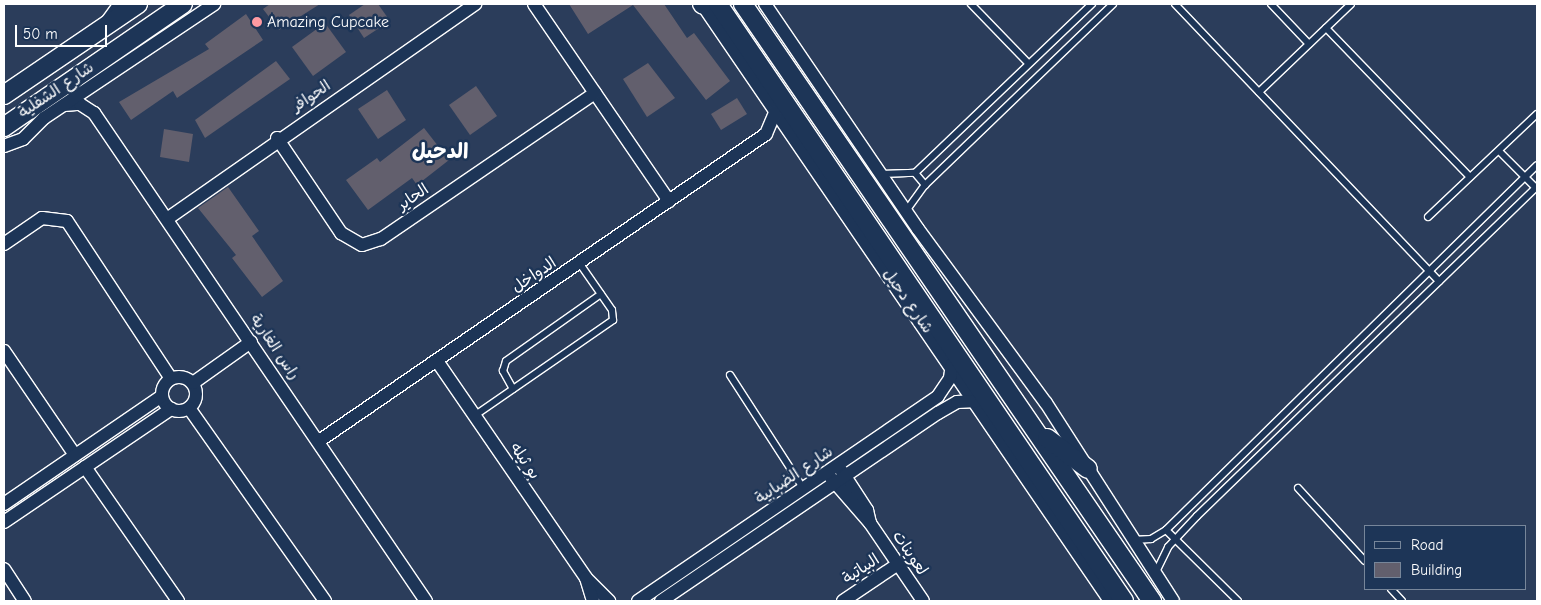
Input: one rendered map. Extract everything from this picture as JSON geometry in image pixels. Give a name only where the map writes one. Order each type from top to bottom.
[{"type":"main road","name":"شارع الشفلية","points":[[4,95],[138,4]]},
{"type":"main road","name":"شارع الشفلية","points":[[4,127],[183,4]]},
{"type":"main road","name":"شارع دحيل","points":[[706,4],[776,91],[840,177],[1124,601]]},
{"type":"main road","name":"شارع دحيل","points":[[744,4],[1152,601]]},
{"type":"main road","points":[[4,82],[67,52]]},
{"type":"main road","points":[[776,91],[776,111]]},
{"type":"main road","points":[[806,154],[840,177]]},
{"type":"main road","points":[[1034,429],[1088,469]]},
{"type":"main road","points":[[1004,444],[1028,460]]},
{"type":"street","name":"شارع الشفلية","points":[[105,26],[120,4]]},
{"type":"street","points":[[4,146],[23,139],[64,105],[95,83],[214,4]]},
{"type":"street","name":"الحوافر","points":[[167,219],[277,138],[475,4]]},
{"type":"street","points":[[534,4],[669,200]]},
{"type":"street","name":"شارع دحيل","points":[[706,4],[776,111],[952,364],[1110,601]]},
{"type":"street","points":[[765,4],[906,211],[1046,403],[1132,540],[1173,601]]},
{"type":"street","points":[[94,113],[95,83]]},
{"type":"street","name":"الحاير","points":[[277,138],[341,233],[362,245],[381,239],[595,93]]},
{"type":"street","points":[[64,105],[80,104],[94,113]]},
{"type":"street","points":[[776,111],[766,134],[795,139]]},
{"type":"street","name":"راس الغارية","points":[[94,113],[319,441],[426,601]]},
{"type":"street","name":"الدواخل","points":[[319,441],[580,264],[766,134]]},
{"type":"street","points":[[4,244],[42,218],[67,221],[171,379]]},
{"type":"street","points":[[193,383],[251,342]]},
{"type":"street","points":[[4,351],[75,455]]},
{"type":"street","name":"بو ثيله","points":[[437,361],[586,578],[609,601]]},
{"type":"street","name":"شارع الضبابية","points":[[638,601],[838,466],[943,391],[952,364]]},
{"type":"street","points":[[171,379],[183,377],[193,383],[196,396],[190,408]]},
{"type":"street","points":[[4,504],[162,396],[171,379]]},
{"type":"street","points":[[162,396],[171,408]]},
{"type":"street","name":"شارع الضبابية","points":[[661,601],[951,405],[977,401]]},
{"type":"street","points":[[4,522],[171,408],[190,408]]},
{"type":"street","points":[[190,408],[324,601]]},
{"type":"street","name":"لعوينات","points":[[838,466],[840,480],[922,601]]},
{"type":"street","points":[[85,467],[178,601]]},
{"type":"street","name":"لعوينات","points":[[827,473],[840,480]]},
{"type":"street","name":"البياتية","points":[[843,601],[898,564]]},
{"type":"street","points":[[4,569],[25,601]]},
{"type":"street","name":"بو ثيله","points":[[586,578],[593,601]]},
{"type":"lane","points":[[971,4],[1027,62]]},
{"type":"lane","points":[[881,174],[914,172],[1027,62],[1092,4]]},
{"type":"lane","points":[[906,211],[925,185],[1113,4]]},
{"type":"lane","points":[[1175,4],[1439,281]]},
{"type":"lane","points":[[1259,92],[1351,4]]},
{"type":"lane","points":[[1274,5],[1309,44]]},
{"type":"lane","points":[[1326,28],[1470,177]]},
{"type":"lane","points":[[1428,217],[1537,114]]},
{"type":"lane","points":[[1155,574],[1175,540],[1191,522],[1537,187],[1499,151]]},
{"type":"lane","points":[[1132,540],[1151,539],[1166,530],[1537,165]]},
{"type":"lane","points":[[914,172],[925,185]]},
{"type":"lane","points":[[474,416],[611,323],[613,313],[580,264]]},
{"type":"lane","points":[[513,389],[504,374],[506,361],[601,294]]},
{"type":"lane","points":[[730,375],[803,488]]},
{"type":"lane","points":[[1298,488],[1364,560]]},
{"type":"lane","points":[[1183,513],[1191,522]]},
{"type":"lane","points":[[1166,530],[1238,601]]},
{"type":"lane","points":[[1392,590],[1402,601]]},
{"type":"building","points":[[270,4],[320,4],[279,30],[263,9]]},
{"type":"building","points":[[365,4],[378,4],[390,21],[364,38],[349,15]]},
{"type":"building","points":[[569,4],[664,4],[687,38],[694,33],[730,81],[706,100],[633,5],[588,34]]},
{"type":"building","points":[[246,14],[263,40],[177,98],[173,91],[131,120],[119,102],[209,49],[205,44]]},
{"type":"building","points":[[325,23],[346,52],[313,76],[292,47]]},
{"type":"building","points":[[276,61],[290,79],[205,138],[195,120]]},
{"type":"building","points":[[648,63],[675,98],[647,117],[623,79]]},
{"type":"building","points":[[476,86],[497,116],[470,135],[449,105]]},
{"type":"building","points":[[387,90],[406,120],[378,139],[358,109]]},
{"type":"building","points":[[737,98],[747,114],[721,130],[711,114]]},
{"type":"building","points":[[424,128],[449,160],[417,185],[412,178],[368,210],[346,180],[377,158],[380,162]]},
{"type":"building","points":[[164,129],[193,134],[189,162],[160,157]]},
{"type":"building","points":[[228,187],[259,231],[252,236],[283,281],[262,297],[232,258],[236,255],[198,208]]},
{"type":"place","name":"Amazing Cupcake","points":[[257,22]]},
{"type":"district","name":"الدحيل","points":[[440,151]]}]
